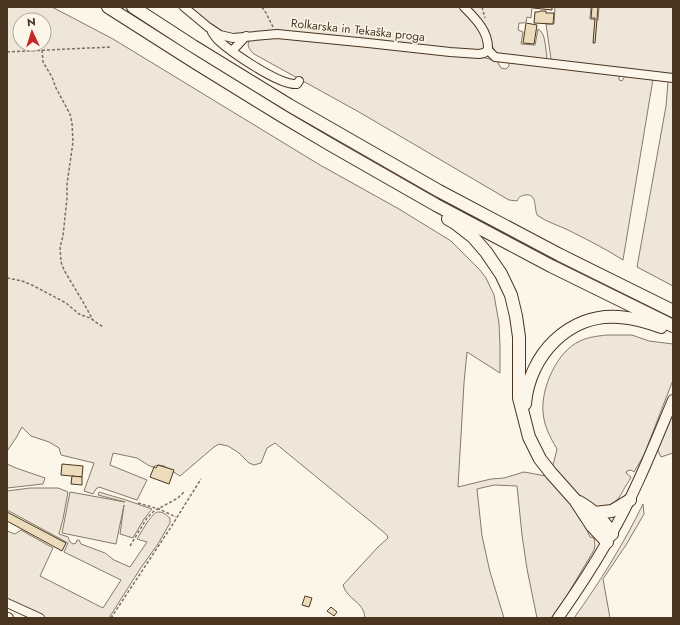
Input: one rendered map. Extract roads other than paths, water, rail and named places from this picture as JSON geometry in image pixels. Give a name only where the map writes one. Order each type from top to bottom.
[{"type":"highway","points":[[108,7],[282,116],[436,205],[551,266],[673,326]]},
{"type":"highway","points":[[133,7],[289,105],[440,191],[560,255],[673,311]]},
{"type":"highway","points":[[436,205],[446,218],[473,237],[486,252],[501,274],[511,296],[516,316],[518,337],[519,398],[529,437],[540,459],[550,473],[575,500],[592,526],[598,533],[610,538]]},
{"type":"highway","points":[[524,419],[526,397],[530,378],[536,364],[546,348],[569,329],[584,322],[600,318],[619,316],[639,320],[673,332]]},
{"type":"highway","points":[[575,500],[594,513],[606,524],[610,538]]},
{"type":"highway","points":[[594,513],[612,511],[630,500]]},
{"type":"main road","points":[[558,618],[610,538],[630,500],[673,400]]},
{"type":"street","name":"Rolkarska in Tekaška proga","points":[[184,7],[220,35],[233,38],[276,34],[450,52],[479,54],[488,50]]},
{"type":"street","points":[[464,7],[474,17],[486,35],[488,50],[494,56],[673,78]]},
{"type":"street","points":[[208,27],[217,39],[253,66],[280,79],[295,84],[299,81]]},
{"type":"street","points":[[232,51],[246,36]]},
{"type":"street","points":[[7,603],[40,618]]}]
